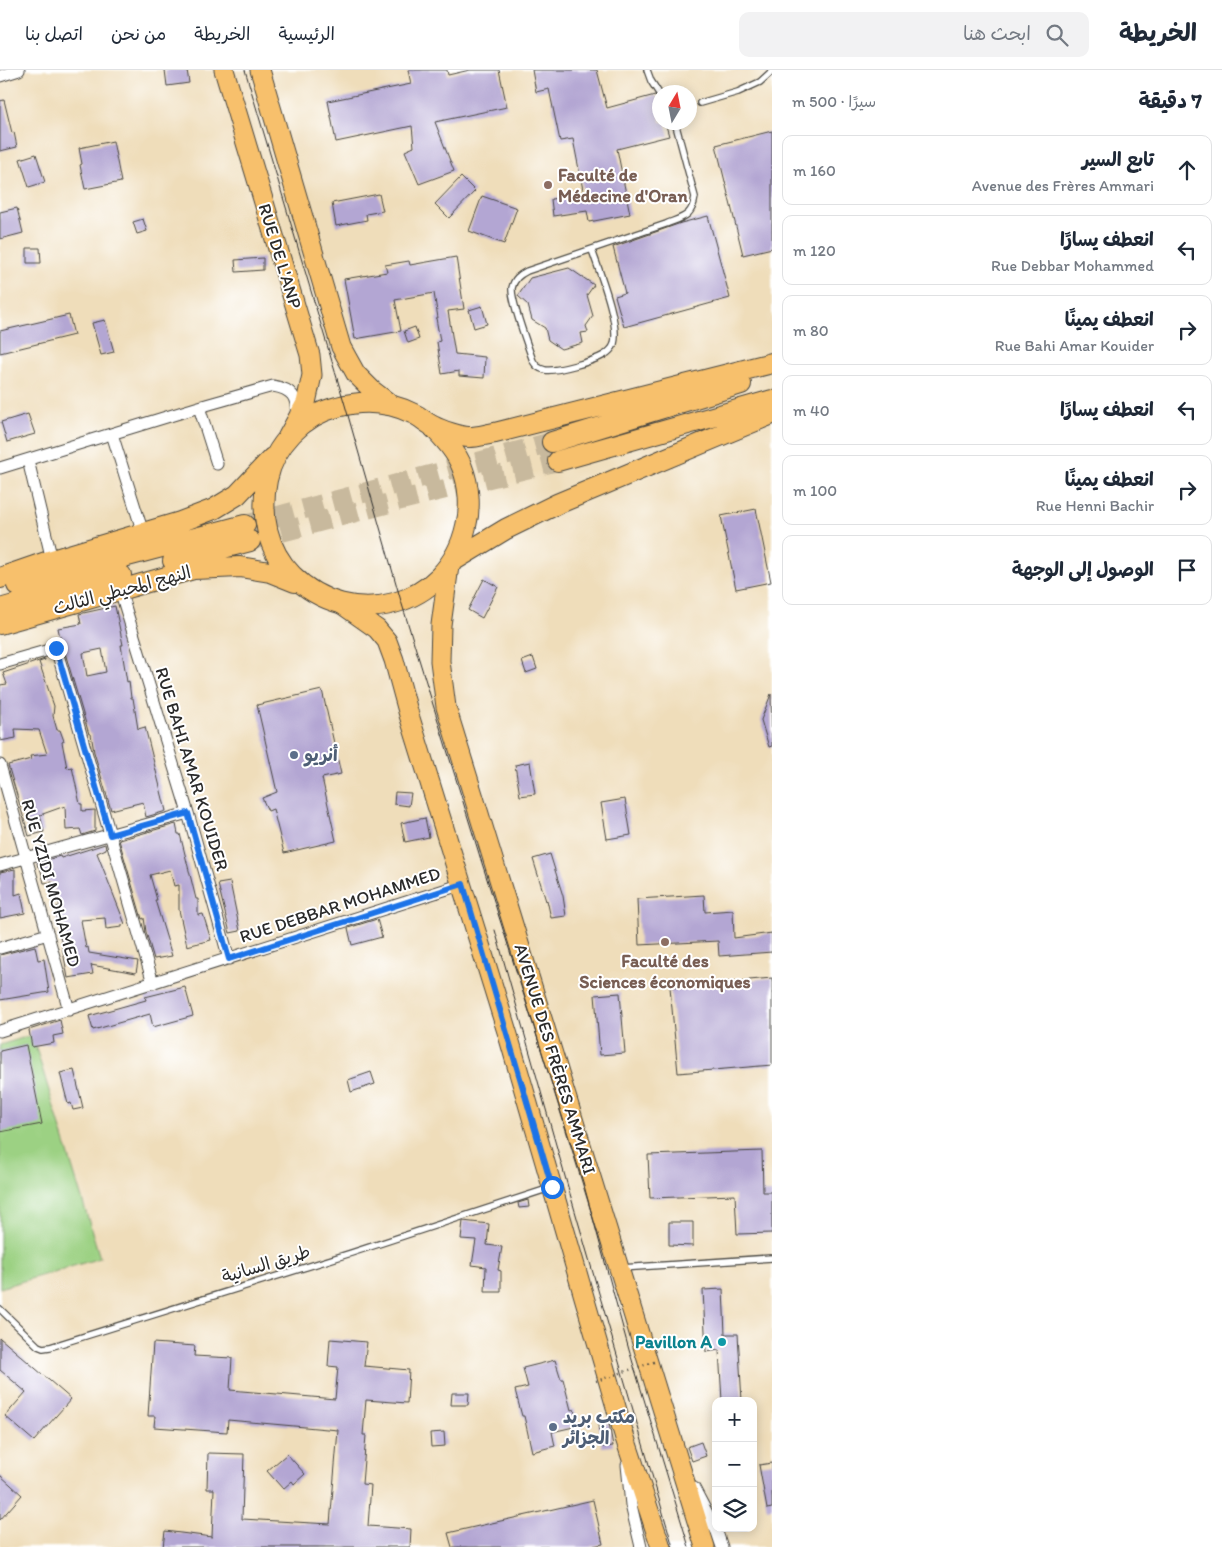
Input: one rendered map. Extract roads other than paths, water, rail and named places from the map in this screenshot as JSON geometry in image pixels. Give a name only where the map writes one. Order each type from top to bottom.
[{"type":"highway","points":[[433,427],[468,437],[495,433],[772,363]]},
{"type":"highway","points":[[552,442],[772,375]]},
{"type":"highway","points":[[558,461],[772,400]]},
{"type":"highway","points":[[0,578],[52,560],[143,534],[214,509],[237,495],[300,426],[316,415],[334,407],[374,402],[393,406],[414,414],[433,427],[450,445],[462,466],[468,490],[469,515],[464,539],[451,563],[436,581],[420,592],[401,601],[383,606],[343,605],[322,597],[302,585],[280,561],[270,540],[264,518],[264,495],[268,472],[282,446]]},
{"type":"highway","points":[[451,563],[506,529],[558,504],[772,414]]},
{"type":"highway","name":"النهج المحيطي الثالث","points":[[0,589],[247,533],[0,609]]},
{"type":"highway","name":"النهج المحيطي الثالث","points":[[0,624],[194,569],[240,567],[270,572],[302,585]]},
{"type":"main road","name":"RUE DE L'ANP","points":[[224,70],[310,355],[312,375],[306,402],[282,446]]},
{"type":"main road","name":"RUE DE L'ANP","points":[[260,70],[341,347],[356,374],[372,390],[393,406]]},
{"type":"main road","name":"AVENUE DES FRÈRES AMMARI","points":[[451,563],[441,625],[440,661],[446,707],[705,1547]]},
{"type":"main road","points":[[343,605],[377,629],[387,641],[463,884],[625,1438],[660,1547]]},
{"type":"street","points":[[0,76],[19,70]]},
{"type":"street","points":[[0,468],[273,386],[291,392],[296,403],[296,421]]},
{"type":"street","points":[[199,407],[217,464]]},
{"type":"street","points":[[112,434],[143,534]]},
{"type":"street","points":[[28,460],[52,560]]},
{"type":"street","name":"RUE BAHI AMAR KOUIDER","points":[[120,590],[188,813],[229,959]]},
{"type":"street","points":[[0,664],[56,648],[153,983]]},
{"type":"street","name":"RUE YZIDI MOHAMED","points":[[0,765],[69,1010]]},
{"type":"street","points":[[0,865],[188,813]]},
{"type":"street","name":"RUE DEBBAR MOHAMMED","points":[[0,1032],[463,884]]},
{"type":"street","points":[[0,948],[48,934]]},
{"type":"street","points":[[625,1438],[631,1505],[641,1547]]},
{"type":"street","points":[[679,1460],[718,1532],[722,1547]]},
{"type":"lane","points":[[647,70],[653,85]]},
{"type":"lane","points":[[700,103],[746,89],[760,82],[772,71]]},
{"type":"lane","points":[[592,250],[609,302],[614,329],[614,344],[605,355],[558,370],[546,370],[537,367],[533,361],[514,303],[512,289],[515,279],[527,271],[666,224],[690,213],[694,197],[677,130]]},
{"type":"lane","name":"طريق السانية","points":[[0,1309],[38,1346],[43,1348],[50,1347],[351,1253],[552,1187]]},
{"type":"lane","points":[[619,1268],[772,1258]]},
{"type":"tunnel","points":[[245,525],[552,442]]},
{"type":"tunnel","points":[[252,540],[393,502],[558,461]]},
{"type":"tram line","points":[[245,70],[345,405],[401,601],[583,1182],[629,1350],[689,1547]]},
{"type":"tram line","points":[[495,930],[673,1547]]},
{"type":"place","name":"Faculté de Médecine d'Oran","points":[[548,185]]},
{"type":"place","name":"أنريو","points":[[294,755]]},
{"type":"place","name":"Faculté des Sciences économiques","points":[[665,942]]},
{"type":"place","name":"Pavillon A","points":[[722,1342]]},
{"type":"place","name":"مكتب بريد الجزائر","points":[[553,1427]]}]
